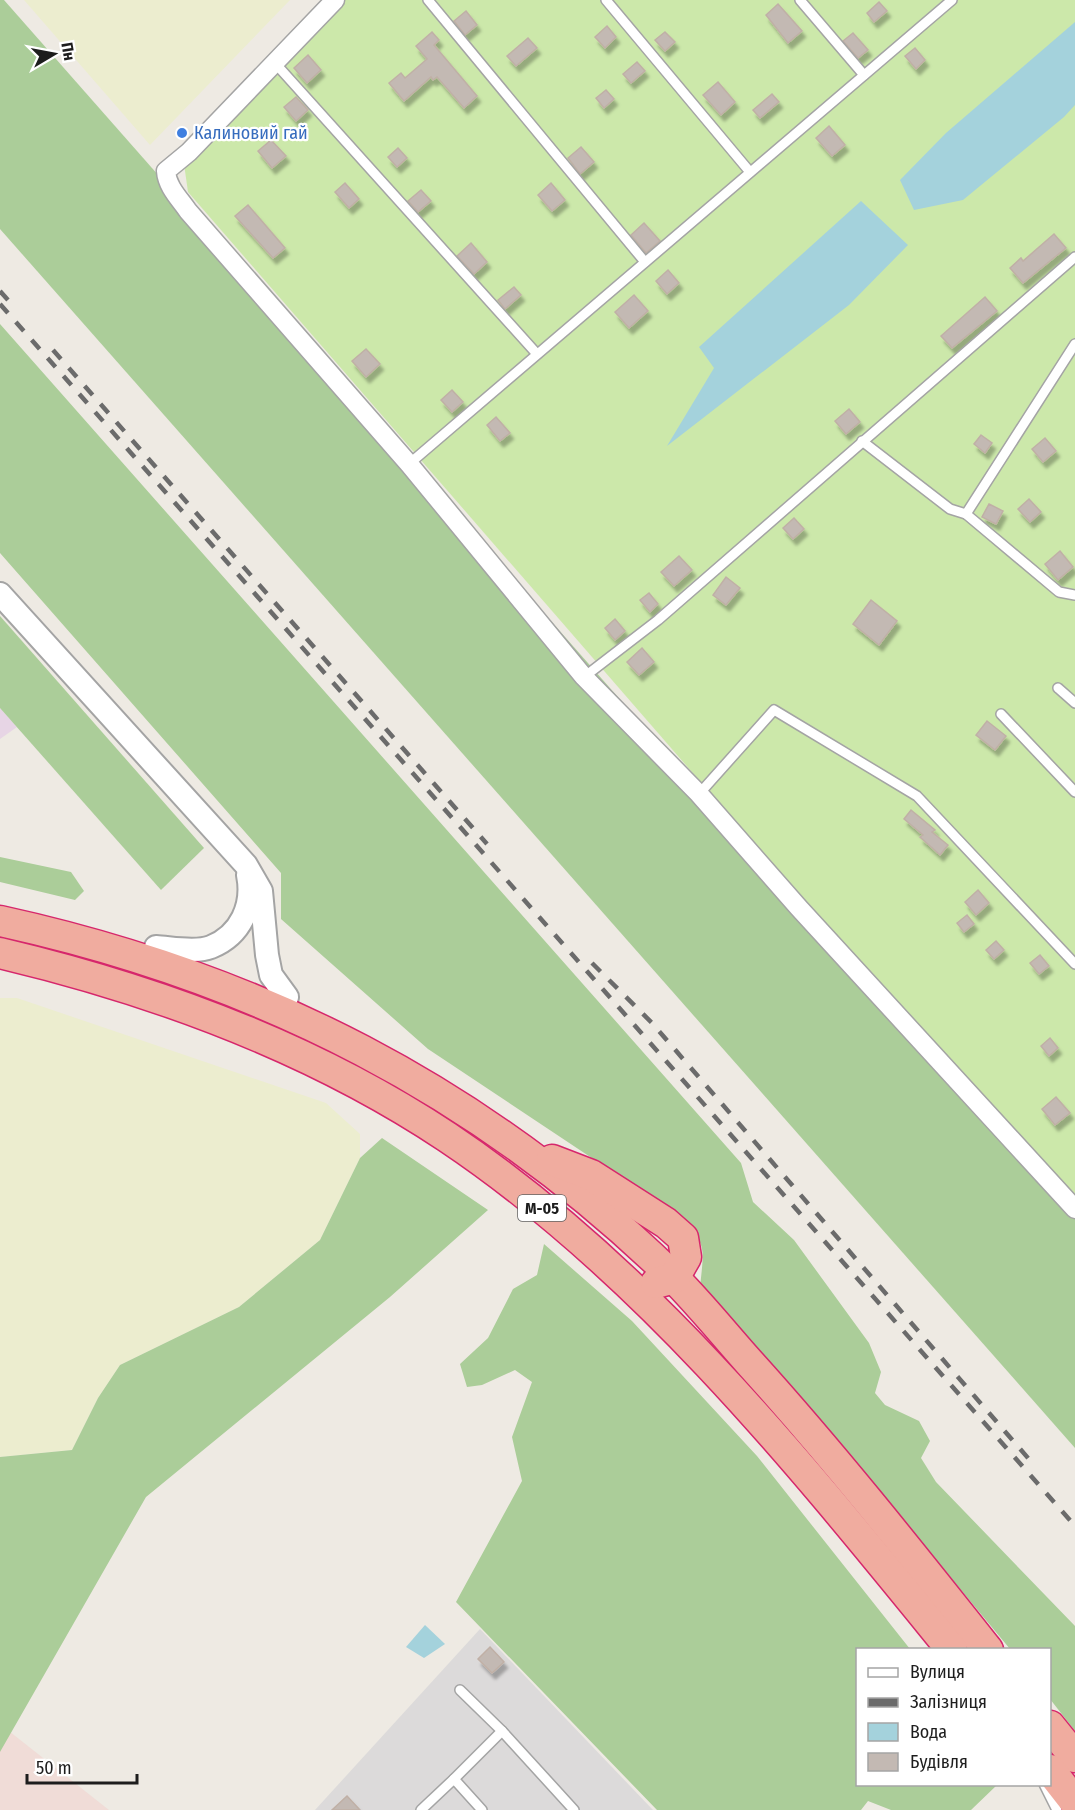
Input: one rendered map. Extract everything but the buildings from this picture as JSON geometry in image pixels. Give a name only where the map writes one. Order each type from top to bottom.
[{"type":"highway","points":[[0,921],[151,960],[269,1005],[372,1053],[525,1150],[591,1174],[666,1222],[683,1238],[686,1257],[674,1278],[659,1284],[646,1281],[563,1225]]},
{"type":"highway","points":[[38,929],[105,932],[156,947],[287,997],[336,1021],[372,1053]]},
{"type":"highway","name":"М-05","points":[[0,953],[57,966],[153,995],[283,1048],[374,1092],[446,1136],[563,1225],[663,1316],[774,1439],[950,1648]]},
{"type":"highway","points":[[674,1278],[804,1423],[986,1648]]},
{"type":"highway","points":[[1051,1727],[1075,1758]]},
{"type":"highway","points":[[1051,1771],[1075,1802]]},
{"type":"street","points":[[335,0],[189,152],[166,171],[167,179],[188,212],[409,464],[584,677],[699,794],[799,908],[1075,1209]]},
{"type":"street","points":[[0,594],[246,865],[261,891],[271,975],[287,997]]},
{"type":"street","points":[[156,947],[210,947],[239,928],[247,910],[251,889],[246,865]]},
{"type":"lane","points":[[428,0],[645,262]]},
{"type":"lane","points":[[606,0],[750,172]]},
{"type":"lane","points":[[800,0],[864,75]]},
{"type":"lane","points":[[409,464],[952,0]]},
{"type":"lane","points":[[275,63],[537,354]]},
{"type":"lane","points":[[584,677],[658,620],[1075,257]]},
{"type":"lane","points":[[966,514],[1075,344]]},
{"type":"lane","points":[[861,441],[950,509],[966,514],[1059,592],[1075,595]]},
{"type":"lane","points":[[1058,688],[1075,703]]},
{"type":"lane","points":[[699,794],[774,710],[917,796],[1075,964]]},
{"type":"lane","points":[[1002,714],[1075,792]]},
{"type":"lane","points":[[460,1690],[502,1731],[574,1810]]},
{"type":"lane","points":[[421,1810],[502,1731]]},
{"type":"lane","points":[[454,1779],[482,1810]]},
{"type":"lane","points":[[1045,1786],[1057,1810]]},
{"type":"shaded area","points":[[0,708],[17,727],[0,739]]},
{"type":"shaded area","points":[[480,1629],[653,1810],[315,1810]]},
{"type":"shaded area","points":[[0,1724],[109,1810],[0,1810]]},
{"type":"green space","points":[[0,0],[4,0],[1075,1216],[1075,1448],[0,229]]},
{"type":"green space","points":[[24,0],[290,0],[150,145]]},
{"type":"green space","points":[[340,0],[1075,0],[1075,1213],[188,192],[184,164]]},
{"type":"green space","points":[[0,324],[741,1163],[753,1202],[794,1240],[869,1343],[881,1372],[875,1393],[885,1405],[919,1421],[930,1441],[921,1458],[936,1482],[1075,1626],[1075,1731],[1051,1700],[1051,1648],[1009,1648],[834,1437],[700,1288],[702,1246],[686,1224],[676,1214],[428,1049],[281,919],[281,873],[0,553]]},
{"type":"green space","points":[[0,616],[204,848],[161,890],[0,708]]},
{"type":"green space","points":[[0,857],[71,872],[84,891],[75,900],[0,882]]},
{"type":"green space","points":[[0,998],[17,998],[326,1103],[360,1134],[360,1158],[320,1240],[239,1307],[120,1365],[98,1398],[72,1450],[0,1457]]},
{"type":"green space","points":[[382,1138],[488,1210],[390,1297],[146,1497],[0,1752],[0,1457],[72,1450],[98,1398],[120,1365],[239,1307],[320,1240],[360,1158]]},
{"type":"green space","points":[[544,1244],[632,1321],[757,1456],[909,1648],[856,1648],[856,1786],[996,1786],[971,1810],[891,1810],[868,1801],[861,1810],[657,1810],[456,1602],[522,1481],[512,1437],[532,1382],[515,1370],[482,1385],[467,1387],[460,1364],[488,1338],[513,1289],[537,1275]]},
{"type":"water","points":[[1075,22],[1075,105],[1064,117],[963,200],[914,210],[900,180],[946,133]]},
{"type":"water","points":[[861,201],[908,245],[849,305],[667,446],[714,368],[699,347]]},
{"type":"water","points":[[425,1625],[445,1644],[424,1658],[406,1647]]},
{"type":"railway","points":[[0,291],[15,308]]},
{"type":"railway","points":[[0,304],[1075,1526]]},
{"type":"railway","points":[[53,350],[487,844]]},
{"type":"railway","points":[[592,963],[652,1023],[1034,1465]]},
{"type":"place","name":"Калиновий гай","points":[[182,133]]}]
